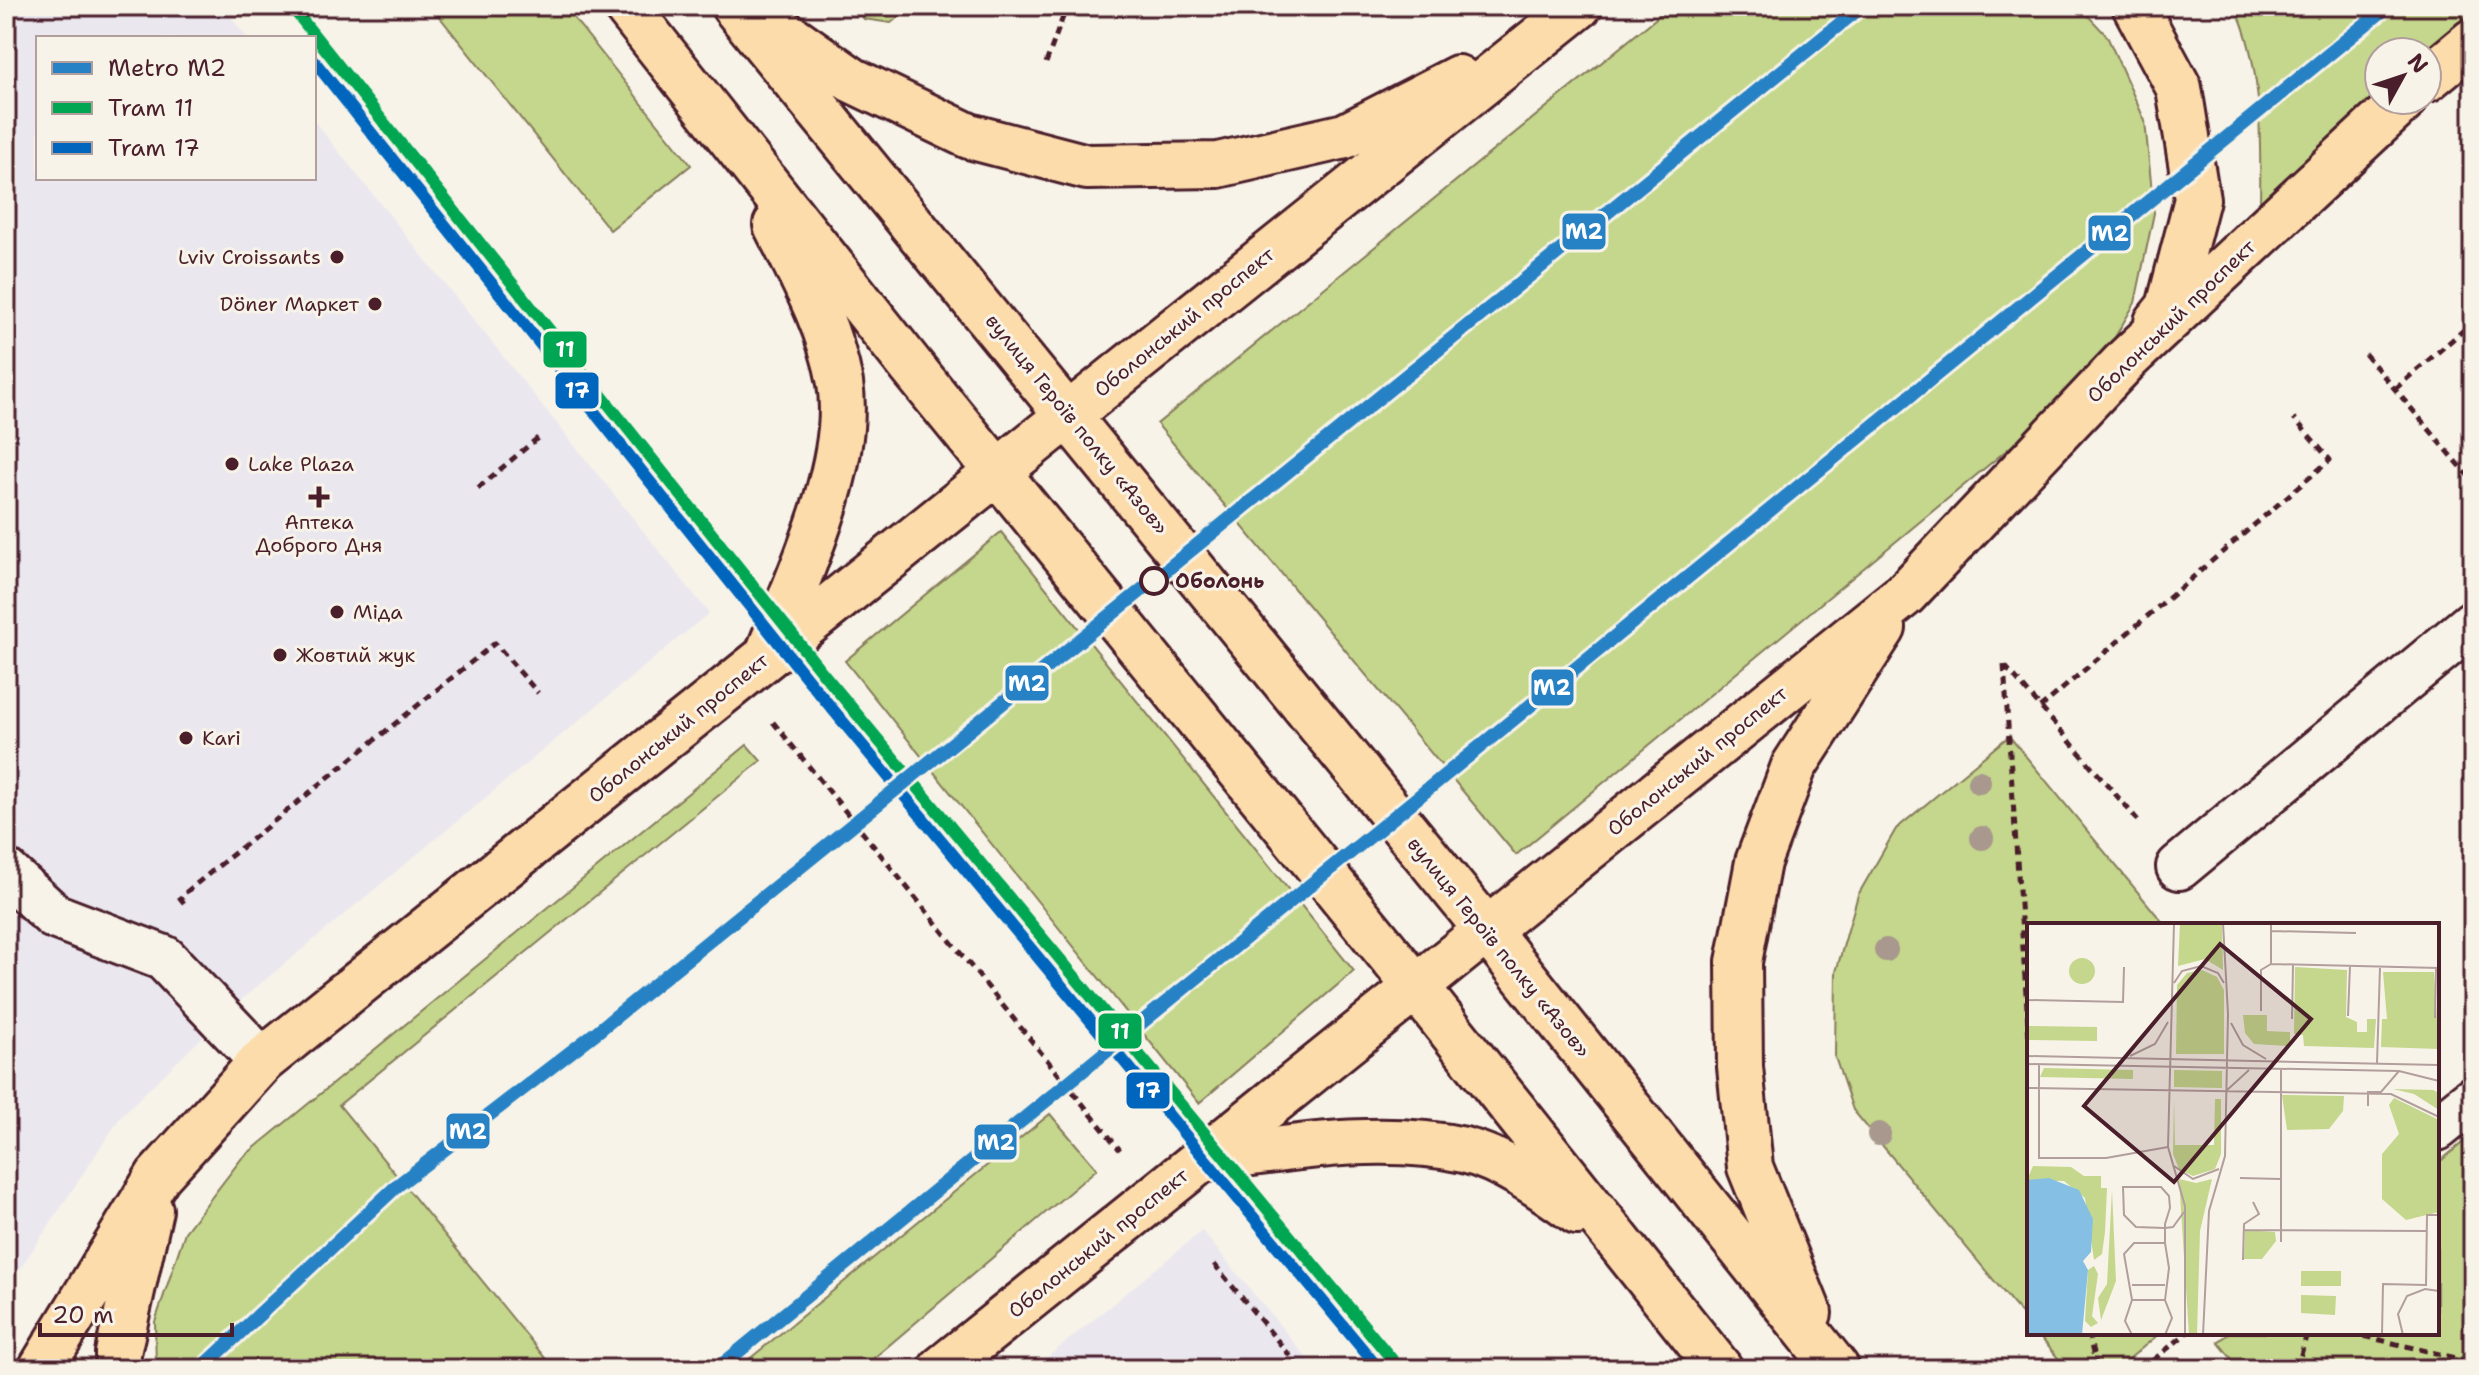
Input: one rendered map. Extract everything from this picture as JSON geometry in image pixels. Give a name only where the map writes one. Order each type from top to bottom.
[{"type":"main road","points":[[626,6],[1720,1369]]},
{"type":"main road","name":"вулиця Героїв полку «Азов»","points":[[734,6],[1487,930],[1832,1362]]},
{"type":"main road","points":[[747,6],[852,80],[969,136],[1087,167],[1218,165],[1345,136],[1539,38]]},
{"type":"main road","name":"Оболонський проспект","points":[[41,1369],[158,1176],[262,1061],[1579,6]]},
{"type":"main road","points":[[2128,358],[2169,307],[2197,199],[2179,88],[2135,6]]},
{"type":"main road","points":[[2443,66],[2473,41]]},
{"type":"main road","name":"Оболонський проспект","points":[[941,1369],[1905,594],[2128,358],[2387,116]]},
{"type":"main road","points":[[730,134],[814,302],[840,383],[841,420],[827,497],[787,611],[767,656]]},
{"type":"main road","points":[[1832,1362],[1750,1167],[1740,1067],[1739,962],[1758,862],[1794,766],[1905,594]]},
{"type":"main road","points":[[1201,1160],[1309,1146],[1393,1143],[1465,1151],[1537,1183],[1615,1239]]},
{"type":"main road","points":[[118,1369],[118,1353],[158,1176]]},
{"type":"lane","points":[[2179,867],[2473,623]]},
{"type":"lane","points":[[6,872],[54,916],[164,958],[262,1061]]},
{"type":"lane","points":[[2439,1126],[2473,1099]]},
{"type":"path","points":[[1046,63],[1067,6]]},
{"type":"path","points":[[2395,389],[2473,322]]},
{"type":"path","points":[[2365,354],[2473,481]]},
{"type":"path","points":[[2040,708],[2330,460],[2294,418]]},
{"type":"path","points":[[478,488],[540,436]]},
{"type":"path","points":[[185,893],[495,643],[538,693]]},
{"type":"path","points":[[2027,1009],[2004,665],[2179,867]]},
{"type":"path","points":[[771,720],[1120,1150]]},
{"type":"path","points":[[1214,1264],[1301,1369]]},
{"type":"path","points":[[2088,1335],[2097,1369]]},
{"type":"path","points":[[2142,1369],[2184,1335]]},
{"type":"path","points":[[2297,1369],[2306,1335]]},
{"type":"path","points":[[2359,1335],[2473,1362]]},
{"type":"shaded area","points":[[6,6],[222,6],[245,36],[36,36],[36,180],[316,180],[316,123],[709,613],[242,999],[122,1115],[6,1290]]},
{"type":"shaded area","points":[[1202,1231],[1316,1369],[1033,1369]]},
{"type":"green space","points":[[431,6],[564,6],[691,165],[610,230]]},
{"type":"green space","points":[[853,6],[912,6],[891,23],[864,19]]},
{"type":"green space","points":[[1671,6],[2079,6],[2107,36],[2145,121],[2154,213],[2135,303],[2088,383],[1516,855],[1157,424]]},
{"type":"green space","points":[[2235,6],[2473,6],[2473,18],[2443,40],[2443,36],[2363,36],[2363,116],[2260,218],[2259,110],[2245,31]]},
{"type":"green space","points":[[1001,532],[1354,971],[1199,1103],[845,661]]},
{"type":"green space","points":[[2009,736],[2163,923],[2027,923],[2027,1321],[1853,1110],[1835,1057],[1836,972],[1858,895],[1896,829]]},
{"type":"green space","points":[[747,745],[761,761],[339,1105],[554,1369],[156,1369],[155,1322],[185,1232],[242,1158]]},
{"type":"green space","points":[[1050,1114],[1097,1169],[861,1369],[737,1369]]},
{"type":"green space","points":[[2473,1134],[2473,1369],[2240,1369],[2218,1342],[2227,1335],[2439,1335],[2439,1162]]},
{"type":"green space","points":[[2039,1335],[2158,1335],[2117,1369],[2067,1369]]},
{"type":"metro line","name":"M2","points":[[201,1369],[398,1185],[598,1031],[1862,6]]},
{"type":"metro line","name":"M2","points":[[717,1369],[2388,6]]},
{"type":"tram line","name":"11","points":[[291,6],[315,36]]},
{"type":"tram line","name":"11","points":[[316,37],[822,672],[1400,1369]]},
{"type":"tram line","name":"17","points":[[316,64],[810,682],[1379,1369]]},
{"type":"place","name":"Lviv Croissants","points":[[337,257]]},
{"type":"place","name":"Döner Маркет","points":[[375,304]]},
{"type":"place","name":"Lake Plaza","points":[[232,464]]},
{"type":"place","name":"Аптека Доброго Дня","points":[[319,497]]},
{"type":"place","name":"Оболонь","points":[[1154,581]]},
{"type":"place","name":"Міда","points":[[337,612]]},
{"type":"place","name":"Жовтий жук","points":[[280,655]]},
{"type":"place","name":"Kari","points":[[186,738]]}]
